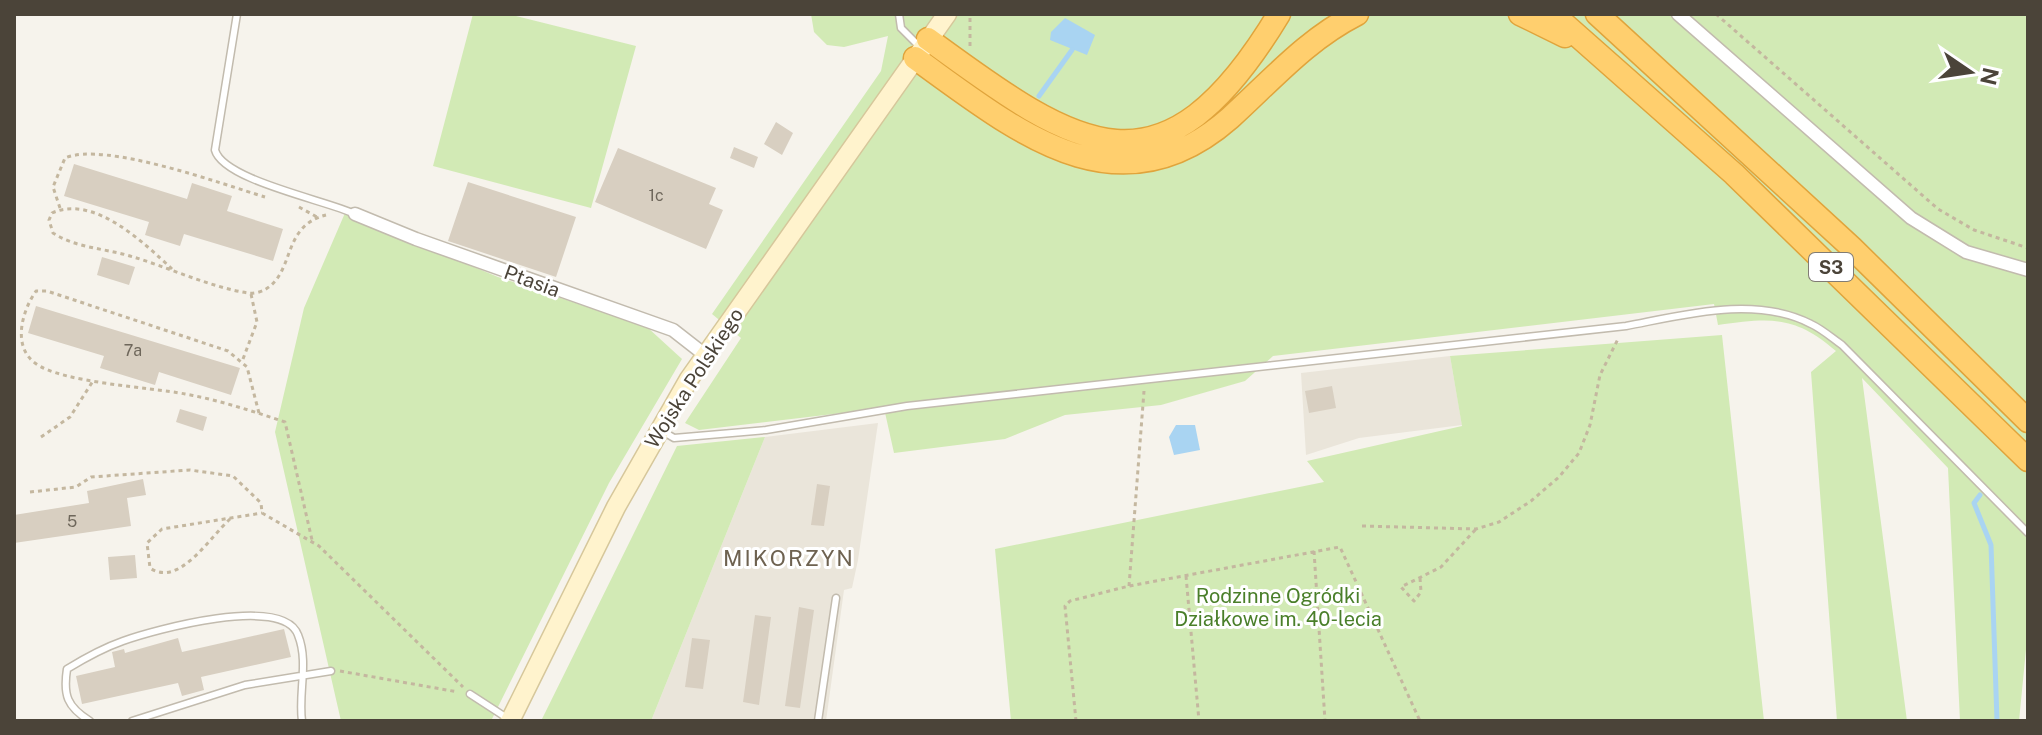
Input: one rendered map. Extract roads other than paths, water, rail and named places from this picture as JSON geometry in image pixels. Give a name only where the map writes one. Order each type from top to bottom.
[{"type":"highway","points":[[922,49],[1056,126],[1094,138],[1131,141],[1178,127],[1209,107],[1237,75],[1279,14]]},
{"type":"highway","points":[[922,49],[1004,120],[1050,147],[1096,161],[1134,162],[1172,154],[1209,134],[1304,48],[1357,14]]},
{"type":"highway","points":[[1520,14],[1569,38],[1629,79]]},
{"type":"highway","name":"S3","points":[[1553,14],[1629,79],[1811,247],[2028,460]]},
{"type":"highway","name":"S3","points":[[1597,14],[1851,247],[2028,421]]},
{"type":"street","name":"Wojska Polskiego","points":[[510,721],[658,429],[705,355],[947,14]]},
{"type":"street","points":[[1678,14],[1911,218],[1966,252],[2028,270]]},
{"type":"street","name":"Ptasia","points":[[355,214],[471,259],[673,330],[705,355]]},
{"type":"lane","points":[[237,14],[215,150],[217,158],[223,165],[253,180],[328,202],[355,214]]},
{"type":"lane","points":[[899,14],[901,28],[922,49]]},
{"type":"lane","points":[[658,429],[674,438],[766,430],[907,406],[1626,326],[1707,310],[1769,311],[1811,323],[1842,345],[2028,533]]},
{"type":"lane","points":[[818,721],[836,598]]},
{"type":"lane","points":[[90,721],[73,710],[66,699],[67,669],[119,642],[155,630],[256,615],[275,617],[289,623],[298,634],[304,674],[299,700],[302,721]]},
{"type":"lane","points":[[132,721],[245,685],[331,671]]},
{"type":"lane","points":[[470,694],[510,721]]},
{"type":"water","points":[[1065,18],[1095,35],[1087,55],[1050,40],[1051,32]]},
{"type":"water","points":[[1176,425],[1195,425],[1200,450],[1174,455],[1169,437]]},
{"type":"waterway","points":[[1039,96],[1072,50]]},
{"type":"waterway","points":[[1980,495],[1974,503],[1991,545],[1997,721]]},
{"type":"district","name":"MIKORZYN","points":[[789,558]]},
{"type":"park label","name":"Rodzinne Ogródki Działkowe im. 40-lecia","points":[[1278,608]]}]
